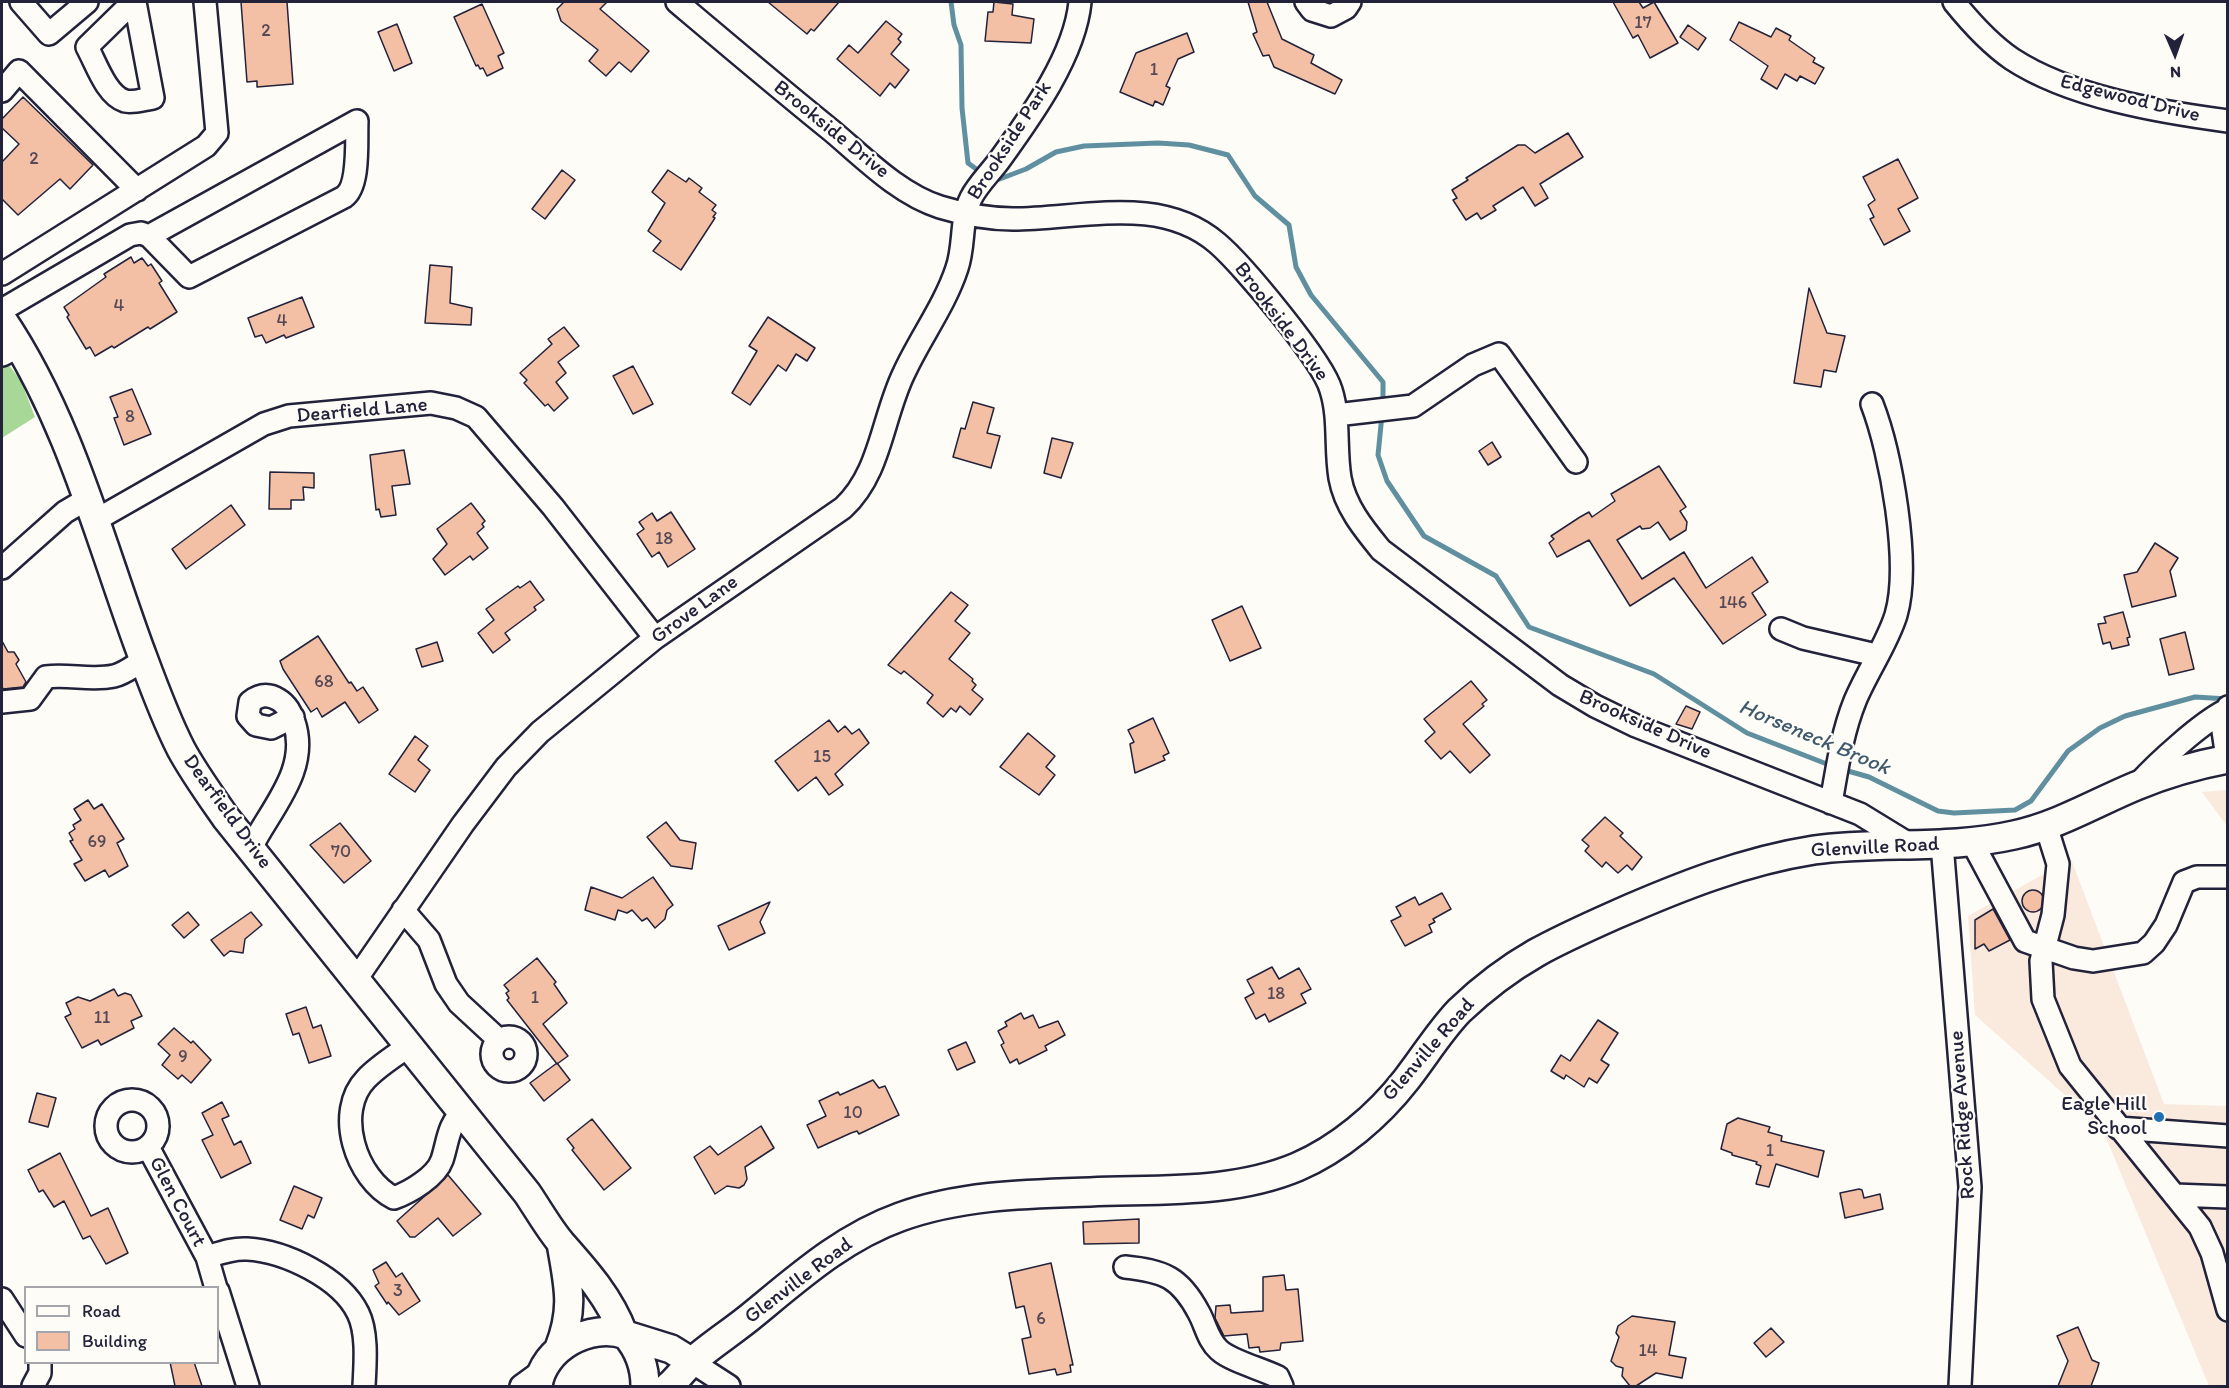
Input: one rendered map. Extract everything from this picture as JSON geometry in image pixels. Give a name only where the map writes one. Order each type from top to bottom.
[{"type":"main road","name":"Dearfield Drive","points":[[2,319],[11,351],[60,424],[144,660],[168,722],[189,765],[251,848],[463,1112],[527,1193],[561,1243],[598,1287],[625,1334],[635,1345],[642,1363],[645,1386]]},
{"type":"main road","name":"Glenville Road","points":[[669,1386],[692,1362],[844,1244],[899,1217],[928,1208],[1000,1196],[1220,1186],[1260,1180],[1299,1166],[1331,1148],[1362,1125],[1404,1082],[1429,1046],[1457,1013],[1480,992],[1536,953],[1706,877],[1764,859],[1816,850],[1972,842],[2021,834],[2046,826],[2136,786],[2181,769],[2227,759]]},
{"type":"main road","name":"Dearfield Drive","points":[[559,1348],[570,1311],[570,1293],[561,1243]]},
{"type":"main road","points":[[540,1378],[559,1348],[587,1335],[625,1334],[671,1349],[692,1362]]},
{"type":"street","points":[[21,2],[49,34],[87,2]]},
{"type":"street","points":[[2,274],[206,146],[217,133],[205,2]]},
{"type":"street","name":"Brookside Drive","points":[[677,2],[875,168],[916,195],[938,206],[969,204],[1013,219],[1123,213],[1178,218],[1216,242],[1263,294],[1313,358],[1331,388],[1336,415],[1340,479],[1348,503],[1360,525],[1381,549],[1408,572],[1560,685],[1595,706],[1636,726],[1860,814],[1909,844]]},
{"type":"street","name":"Brookside Park","points":[[969,204],[1029,120],[1067,50],[1080,2]]},
{"type":"street","points":[[1306,2],[1312,10],[1331,16],[1346,8],[1350,2]]},
{"type":"street","name":"Edgewood Drive","points":[[1954,2],[1986,38],[2012,59],[2035,72],[2069,86],[2104,96],[2163,110],[2228,121]]},
{"type":"street","points":[[2,91],[19,71],[138,190]]},
{"type":"street","points":[[2,310],[130,235],[141,233],[149,236],[189,276],[344,196],[349,193],[354,182],[357,121],[149,236]]},
{"type":"street","name":"Grove Lane","points":[[357,978],[506,767],[562,711],[655,638],[843,508],[858,494],[882,439],[891,405],[903,374],[957,269],[969,204]]},
{"type":"street","points":[[1336,415],[1382,411],[1419,404],[1458,374],[1499,354],[1576,462]]},
{"type":"street","name":"Dearfield Lane","points":[[2,568],[64,512],[92,509],[264,424],[289,416],[430,403],[456,408],[476,417],[554,507],[655,638]]},
{"type":"street","points":[[1831,803],[1839,755],[1854,703],[1896,615],[1901,586],[1898,526],[1882,430],[1872,405]]},
{"type":"street","points":[[1781,629],[1803,638],[1876,655]]},
{"type":"street","points":[[2,702],[30,699],[46,678],[61,675],[100,678],[117,676],[144,660]]},
{"type":"street","points":[[2226,709],[2223,724],[2227,759]]},
{"type":"street","points":[[2136,786],[2160,760],[2226,709]]},
{"type":"street","points":[[251,848],[287,787],[297,753],[298,732],[293,717]]},
{"type":"street","points":[[2046,826],[2058,864],[2053,915],[2041,961],[2043,999],[2070,1066],[2200,1227],[2212,1253],[2228,1310]]},
{"type":"street","points":[[1972,842],[2025,940],[2045,949],[2093,961],[2142,953],[2154,943],[2166,925],[2184,882],[2197,877],[2228,877]]},
{"type":"street","name":"Rock Ridge Avenue","points":[[1941,844],[1970,1186],[1960,1386]]},
{"type":"street","points":[[403,910],[429,940],[446,984],[459,1003],[499,1040]]},
{"type":"street","points":[[410,1045],[365,1079],[355,1096],[349,1116],[363,1167],[381,1191],[394,1198],[409,1192],[428,1176],[441,1163],[454,1119],[463,1112]]},
{"type":"street","points":[[2118,1128],[2228,1136]]},
{"type":"street","points":[[2154,1171],[2152,1156],[2155,1148],[2173,1133]]},
{"type":"street","name":"Glen Court","points":[[148,1147],[207,1257],[216,1286]]},
{"type":"street","points":[[2174,1195],[2228,1197]]},
{"type":"street","name":"Glen Court","points":[[207,1257],[232,1250],[273,1252],[327,1279],[346,1293],[360,1316],[364,1346],[364,1386]]},
{"type":"street","points":[[1125,1267],[1152,1270],[1173,1278],[1199,1313],[1208,1336],[1220,1351],[1278,1377],[1282,1386]]},
{"type":"street","name":"Glen Court","points":[[219,1295],[248,1386]]},
{"type":"street","points":[[2,1299],[24,1333]]},
{"type":"street","points":[[692,1362],[729,1386]]},
{"type":"street","points":[[33,1386],[40,1372],[40,1364]]},
{"type":"street","points":[[521,1386],[540,1378]]},
{"type":"shaded area","points":[[2228,790],[2227,826],[2202,792]]},
{"type":"shaded area","name":"Eagle Hill School","points":[[2071,859],[2164,1104],[2227,1106],[2227,1386],[2209,1386],[2102,1128],[1975,1015],[1968,916]]},
{"type":"green space","points":[[2,356],[21,381],[35,417],[2,438]]},
{"type":"building","points":[[241,2],[287,2],[293,84],[257,87],[257,81],[247,82]]},
{"type":"building","points":[[564,2],[607,2],[600,9],[649,51],[631,72],[619,62],[606,76],[589,61],[598,50],[561,21],[557,9]]},
{"type":"building","points":[[768,2],[839,2],[814,31],[811,29],[807,34]]},
{"type":"building","points":[[994,2],[1013,4],[1012,15],[1034,19],[1031,43],[985,41],[988,12],[993,12]]},
{"type":"building","points":[[1248,2],[1267,2],[1282,39],[1314,55],[1311,63],[1342,80],[1335,94],[1274,67],[1269,55],[1263,56],[1253,34],[1257,32]]},
{"type":"building","points":[[1613,2],[1639,2],[1643,8],[1654,2],[1678,43],[1650,58],[1638,35],[1633,38]]},
{"type":"building","points":[[482,4],[504,53],[498,56],[503,68],[487,76],[483,68],[476,66],[454,17]]},
{"type":"building","points":[[886,21],[902,34],[898,39],[901,42],[891,54],[909,70],[895,88],[890,83],[880,96],[837,59],[849,45],[858,53]]},
{"type":"building","points":[[1739,22],[1771,37],[1776,28],[1791,36],[1789,40],[1815,58],[1813,62],[1824,68],[1815,84],[1800,76],[1797,81],[1785,74],[1777,89],[1761,79],[1768,66],[1730,40]]},
{"type":"building","points":[[397,24],[412,63],[394,71],[378,32]]},
{"type":"building","points":[[1688,25],[1706,38],[1698,50],[1680,37]]},
{"type":"building","points":[[1187,33],[1194,52],[1178,59],[1166,86],[1170,88],[1163,105],[1155,101],[1153,106],[1120,92],[1136,53]]},
{"type":"building","points":[[23,97],[93,165],[70,189],[60,179],[18,215],[2,199],[2,162],[19,144],[2,128],[2,119]]},
{"type":"building","points":[[1568,133],[1583,157],[1540,184],[1548,198],[1535,206],[1523,187],[1493,206],[1496,210],[1481,219],[1477,213],[1466,220],[1453,200],[1457,198],[1452,190],[1468,180],[1466,178],[1518,145],[1525,145],[1535,153]]},
{"type":"building","points":[[1898,159],[1918,198],[1898,209],[1910,231],[1884,245],[1870,219],[1874,217],[1868,205],[1875,200],[1863,177]]},
{"type":"building","points":[[562,170],[575,180],[545,219],[532,209]]},
{"type":"building","points":[[668,170],[686,182],[689,178],[702,188],[699,192],[716,205],[712,210],[716,213],[713,217],[715,218],[681,270],[653,251],[661,241],[648,231],[665,203],[652,192]]},
{"type":"building","points":[[131,257],[134,263],[142,258],[148,266],[151,264],[162,281],[159,283],[177,312],[150,329],[148,327],[114,348],[112,346],[95,356],[90,347],[86,349],[67,317],[69,315],[64,307],[106,277],[104,274]]},
{"type":"building","points":[[430,265],[452,267],[450,303],[472,308],[471,325],[425,323]]},
{"type":"building","points":[[1809,288],[1827,333],[1845,336],[1836,372],[1824,370],[1821,387],[1794,383]]},
{"type":"building","points":[[302,297],[314,327],[286,338],[284,335],[266,343],[262,335],[255,337],[248,318]]},
{"type":"building","points":[[768,317],[815,348],[807,361],[796,354],[786,371],[778,365],[750,405],[732,393],[757,351],[749,346]]},
{"type":"building","points":[[564,327],[579,346],[558,362],[566,373],[556,382],[568,398],[554,411],[548,404],[545,406],[524,383],[527,380],[520,373],[552,344],[548,339]]},
{"type":"building","points":[[633,366],[653,404],[633,414],[613,376]]},
{"type":"building","points":[[132,389],[151,434],[124,445],[114,418],[118,417],[110,397]]},
{"type":"building","points":[[973,402],[994,408],[987,433],[1000,436],[991,468],[953,457],[961,428],[965,429]]},
{"type":"building","points":[[1052,438],[1073,443],[1061,478],[1044,473]]},
{"type":"building","points":[[1492,442],[1501,457],[1488,465],[1479,451]]},
{"type":"building","points":[[404,450],[410,484],[392,486],[396,515],[381,517],[379,509],[376,510],[370,455]]},
{"type":"building","points":[[1659,466],[1686,507],[1680,511],[1687,522],[1686,530],[1670,540],[1658,522],[1650,528],[1642,529],[1640,526],[1617,540],[1642,579],[1684,552],[1706,588],[1752,557],[1768,582],[1752,593],[1766,615],[1723,644],[1674,578],[1630,606],[1589,540],[1557,557],[1549,543],[1554,539],[1551,536],[1580,517],[1589,512],[1592,517],[1615,501],[1611,494]]},
{"type":"building","points":[[270,472],[314,473],[314,488],[303,487],[304,500],[291,500],[291,509],[269,509]]},
{"type":"building","points":[[471,503],[485,521],[482,524],[484,527],[477,533],[488,548],[473,560],[470,556],[445,575],[433,559],[447,544],[437,529]]},
{"type":"building","points":[[231,505],[245,525],[186,569],[172,549]]},
{"type":"building","points":[[671,512],[695,549],[668,567],[659,552],[652,557],[637,534],[644,529],[639,522],[652,513],[657,521]]},
{"type":"building","points":[[2155,543],[2178,558],[2170,571],[2176,596],[2132,607],[2124,575],[2137,572]]},
{"type":"building","points":[[530,581],[544,600],[534,607],[536,610],[505,633],[510,640],[493,653],[478,633],[494,620],[486,609],[518,586],[520,588]]},
{"type":"building","points":[[951,592],[968,605],[955,621],[970,633],[949,659],[973,679],[976,685],[972,690],[983,699],[970,715],[960,706],[956,712],[951,708],[943,717],[927,703],[933,695],[904,671],[901,674],[888,665]]},
{"type":"building","points":[[1242,606],[1261,648],[1230,661],[1212,620]]},
{"type":"building","points":[[2123,612],[2130,637],[2127,638],[2129,645],[2112,649],[2110,642],[2103,644],[2098,624],[2106,623],[2104,617]]},
{"type":"building","points":[[2185,632],[2194,669],[2169,675],[2160,639]]},
{"type":"building","points":[[318,636],[349,683],[351,682],[357,691],[363,687],[378,710],[359,723],[345,702],[322,717],[317,708],[311,712],[283,669],[280,661]]},
{"type":"building","points":[[2,641],[8,652],[14,652],[19,660],[16,664],[26,682],[23,687],[3,689]]},
{"type":"building","points":[[437,642],[443,661],[422,667],[416,649]]},
{"type":"building","points":[[1471,681],[1487,700],[1482,704],[1484,706],[1463,724],[1490,755],[1470,773],[1450,751],[1441,759],[1425,741],[1435,732],[1424,719]]},
{"type":"building","points":[[1686,706],[1700,712],[1692,729],[1676,724]]},
{"type":"building","points":[[1153,718],[1169,753],[1163,756],[1165,760],[1135,773],[1130,744],[1134,742],[1128,730]]},
{"type":"building","points":[[829,720],[838,732],[845,726],[852,734],[859,729],[869,743],[835,774],[843,785],[829,795],[816,777],[798,791],[775,761]]},
{"type":"building","points":[[1028,733],[1055,756],[1046,767],[1055,775],[1039,795],[1000,767]]},
{"type":"building","points":[[415,736],[428,746],[418,760],[430,770],[415,792],[389,774]]},
{"type":"building","points":[[88,800],[94,809],[102,804],[124,839],[117,843],[128,866],[109,877],[105,870],[85,881],[74,864],[82,860],[70,841],[73,840],[69,833],[75,829],[73,825],[81,820],[74,809]]},
{"type":"building","points":[[1605,817],[1623,833],[1620,836],[1642,857],[1632,870],[1627,865],[1618,873],[1606,862],[1602,867],[1585,851],[1589,846],[1582,840]]},
{"type":"building","points":[[666,822],[680,840],[696,843],[692,869],[671,866],[647,837]]},
{"type":"building","points":[[340,823],[371,861],[344,883],[310,845]]},
{"type":"building","points":[[653,877],[673,905],[667,910],[665,919],[655,928],[647,918],[642,921],[632,910],[627,913],[618,910],[615,920],[585,910],[591,887],[622,898]]},
{"type":"building","points":[[2033,890],[2043,897],[2044,901],[2037,911],[2033,912],[2023,905],[2022,901],[2029,891]]},
{"type":"building","points":[[1442,893],[1451,909],[1433,919],[1435,922],[1429,925],[1432,932],[1405,946],[1391,921],[1401,916],[1396,907],[1415,897],[1419,905]]},
{"type":"building","points":[[770,902],[760,922],[765,933],[729,950],[718,926]]},
{"type":"building","points":[[1993,909],[2010,940],[1989,951],[1984,944],[1975,949],[1975,920]]},
{"type":"building","points":[[188,912],[199,925],[184,938],[172,925]]},
{"type":"building","points":[[251,912],[262,925],[245,939],[243,953],[230,951],[224,956],[211,940]]},
{"type":"building","points":[[537,958],[556,982],[554,984],[567,1003],[543,1024],[568,1056],[557,1064],[507,1000],[509,998],[506,993],[509,991],[504,985]]},
{"type":"building","points":[[1272,967],[1279,979],[1299,968],[1311,989],[1301,994],[1306,1003],[1269,1022],[1265,1014],[1256,1019],[1245,998],[1254,993],[1247,980]]},
{"type":"building","points":[[114,989],[118,996],[125,993],[131,995],[142,1016],[131,1021],[134,1028],[101,1045],[98,1040],[82,1048],[65,1017],[71,1014],[66,1003],[78,997],[90,1001]]},
{"type":"building","points":[[306,1007],[313,1028],[321,1025],[331,1056],[309,1063],[299,1033],[293,1035],[286,1014]]},
{"type":"building","points":[[1021,1013],[1024,1019],[1033,1015],[1039,1028],[1058,1021],[1065,1035],[1045,1046],[1047,1050],[1019,1064],[1017,1059],[1010,1063],[1001,1045],[1004,1043],[998,1031],[1007,1026],[1005,1022]]},
{"type":"building","points":[[1598,1020],[1618,1033],[1601,1060],[1609,1065],[1597,1083],[1589,1078],[1584,1087],[1566,1075],[1564,1079],[1551,1071],[1561,1055],[1570,1061]]},
{"type":"building","points":[[174,1028],[191,1043],[193,1041],[211,1060],[191,1083],[182,1075],[178,1079],[162,1065],[170,1055],[158,1044]]},
{"type":"building","points":[[966,1042],[975,1062],[957,1070],[948,1050]]},
{"type":"building","points":[[557,1063],[570,1080],[544,1101],[530,1083]]},
{"type":"building","points":[[873,1080],[879,1088],[885,1086],[899,1115],[859,1134],[857,1131],[851,1133],[818,1148],[807,1125],[826,1116],[819,1101],[838,1092],[840,1095]]},
{"type":"building","points":[[37,1093],[56,1098],[48,1127],[29,1122]]},
{"type":"building","points":[[222,1102],[229,1116],[222,1119],[234,1145],[241,1141],[251,1163],[221,1178],[202,1140],[213,1135],[202,1113]]},
{"type":"building","points":[[1738,1118],[1770,1127],[1768,1132],[1782,1136],[1781,1141],[1824,1151],[1818,1177],[1776,1164],[1769,1187],[1756,1184],[1761,1166],[1756,1164],[1757,1162],[1732,1155],[1721,1149],[1727,1124]]},
{"type":"building","points":[[592,1119],[631,1168],[604,1190],[572,1150],[574,1148],[567,1139]]},
{"type":"building","points":[[761,1126],[774,1148],[745,1167],[747,1179],[744,1185],[739,1188],[727,1186],[715,1194],[694,1157],[710,1146],[718,1155]]},
{"type":"building","points":[[60,1153],[91,1216],[108,1208],[128,1253],[106,1264],[90,1236],[83,1239],[64,1201],[54,1207],[43,1190],[39,1192],[28,1170]]},
{"type":"building","points":[[448,1175],[481,1214],[453,1236],[438,1218],[415,1237],[410,1237],[397,1221]]},
{"type":"building","points":[[294,1186],[322,1198],[314,1218],[308,1215],[302,1229],[280,1220]]},
{"type":"building","points":[[1862,1190],[1864,1198],[1880,1194],[1883,1209],[1845,1218],[1840,1193]]},
{"type":"building","points":[[1139,1219],[1139,1243],[1084,1244],[1083,1222]]},
{"type":"building","points":[[386,1262],[396,1277],[402,1273],[420,1301],[399,1315],[388,1302],[387,1304],[375,1286],[379,1283],[373,1270]]},
{"type":"building","points":[[1051,1263],[1073,1365],[1070,1365],[1071,1372],[1057,1375],[1055,1369],[1029,1374],[1022,1339],[1031,1337],[1024,1306],[1016,1308],[1009,1273]]},
{"type":"building","points":[[1284,1275],[1286,1290],[1298,1289],[1303,1341],[1281,1343],[1280,1350],[1260,1352],[1259,1347],[1249,1348],[1247,1334],[1224,1336],[1215,1318],[1216,1306],[1230,1305],[1231,1313],[1263,1311],[1263,1277]]},
{"type":"building","points":[[1632,1316],[1675,1322],[1669,1355],[1686,1358],[1682,1378],[1656,1373],[1636,1386],[1630,1386],[1622,1376],[1623,1368],[1611,1361],[1619,1337],[1616,1333],[1618,1326]]},
{"type":"building","points":[[2078,1327],[2092,1360],[2099,1363],[2097,1370],[2091,1386],[2058,1386],[2068,1361],[2057,1336]]},
{"type":"building","points":[[1771,1328],[1784,1342],[1766,1357],[1754,1343]]},
{"type":"building","points":[[170,1364],[195,1364],[202,1386],[175,1386]]},
{"type":"waterway","name":"Horseneck Brook","points":[[951,2],[954,25],[961,45],[962,108],[968,163],[983,174]]},
{"type":"waterway","name":"Horseneck Brook","points":[[991,178],[997,180],[1026,169],[1056,152],[1084,146],[1158,143],[1189,145],[1228,155],[1255,196],[1289,225],[1296,267],[1311,295],[1383,382],[1383,406]]},
{"type":"waterway","name":"Horseneck Brook","points":[[1382,415],[1378,455],[1387,481],[1424,536],[1496,576],[1529,627],[1654,674],[1747,733],[1832,766]]},
{"type":"waterway","name":"Horseneck Brook","points":[[1841,769],[1869,777],[1938,811],[1954,813],[2015,810],[2031,801],[2068,751],[2100,728],[2125,716],[2195,697],[2228,699]]},
{"type":"place","name":"Eagle Hill School","points":[[2159,1117]]}]
